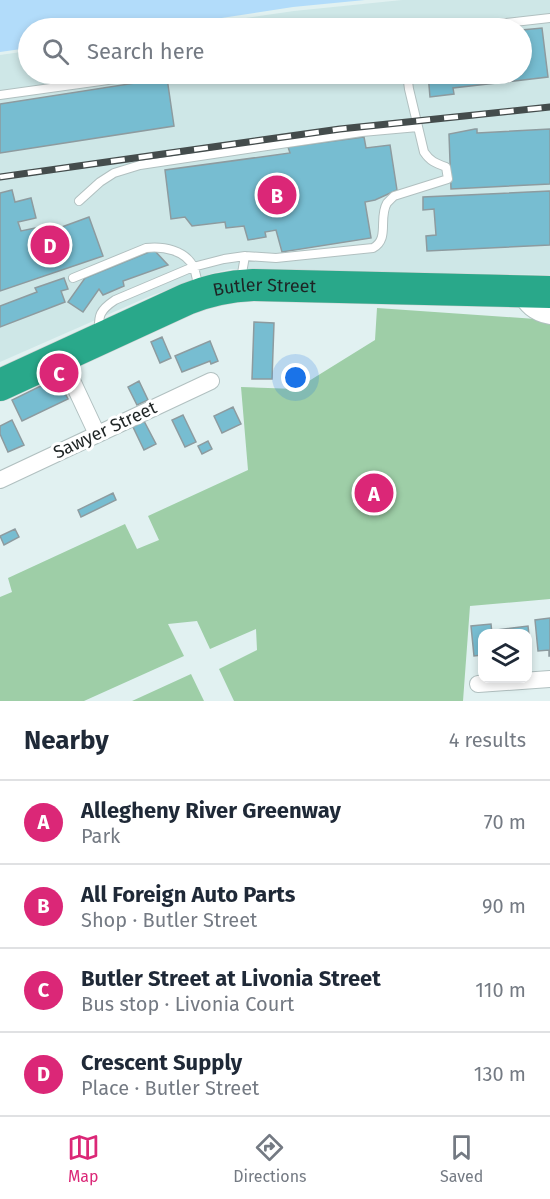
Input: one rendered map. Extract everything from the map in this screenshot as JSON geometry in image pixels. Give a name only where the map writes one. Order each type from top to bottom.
[{"type":"highway","name":"Butler Street","points":[[0,385],[99,340],[197,280],[214,290],[242,271],[550,292]]},
{"type":"street","points":[[519,291],[534,311],[550,316]]},
{"type":"street","points":[[61,357],[97,434]]},
{"type":"street","name":"Sawyer Street","points":[[0,480],[211,381]]},
{"type":"street","points":[[478,684],[550,679]]},
{"type":"lane","points":[[532,20],[550,18]]},
{"type":"lane","points":[[0,94],[76,84]]},
{"type":"lane","points":[[242,271],[276,258],[373,248],[380,244],[382,239],[387,202],[394,196],[448,179],[446,166],[434,163],[424,152],[408,84]]},
{"type":"lane","points":[[79,201],[114,173],[140,165],[362,132],[418,128]]},
{"type":"lane","points":[[73,278],[146,248],[158,247],[175,251],[189,261],[197,280]]},
{"type":"shaded area","points":[[402,0],[550,0],[550,275],[231,269],[148,297],[0,362],[0,55],[18,52],[18,84],[532,84],[532,18],[246,18]]},
{"type":"green space","points":[[377,308],[550,320],[550,599],[470,606],[463,701],[234,701],[219,669],[257,650],[256,629],[210,649],[197,621],[168,624],[184,656],[84,701],[0,701],[0,597],[12,592],[8,578],[125,524],[137,549],[159,540],[148,516],[248,470],[241,387],[296,389],[375,340]]},
{"type":"green space","points":[[191,674],[204,701],[132,701]]},
{"type":"water","points":[[0,0],[365,0],[293,7],[221,18],[18,18],[18,49],[0,52]]},
{"type":"building","points":[[542,28],[548,77],[532,79],[532,29]]},
{"type":"building","points":[[128,84],[168,84],[174,126],[0,153],[0,104]]},
{"type":"building","points":[[429,84],[488,84],[453,88],[454,94],[430,97]]},
{"type":"building","points":[[477,129],[477,133],[550,129],[550,184],[451,189],[449,134]]},
{"type":"building","points":[[364,137],[366,148],[390,145],[397,190],[365,202],[371,238],[282,252],[276,230],[265,232],[266,237],[248,240],[244,226],[226,228],[225,222],[192,226],[185,217],[171,219],[165,170],[290,153],[288,147]]},
{"type":"building","points":[[12,190],[15,202],[31,198],[36,218],[18,222],[21,231],[35,228],[40,235],[89,217],[103,256],[0,291],[0,193]]},
{"type":"building","points":[[550,191],[550,245],[427,251],[426,236],[436,235],[434,209],[423,210],[423,197]]},
{"type":"building","points":[[154,250],[168,265],[123,281],[124,286],[103,295],[99,289],[83,312],[68,302],[85,278]]},
{"type":"building","points":[[64,278],[68,289],[61,291],[65,302],[0,327],[0,306],[37,292],[35,288]]},
{"type":"building","points":[[254,322],[274,323],[272,379],[252,379]]},
{"type":"building","points":[[162,337],[171,358],[160,363],[151,342]]},
{"type":"building","points":[[210,341],[218,361],[211,364],[210,361],[182,372],[175,356]]},
{"type":"building","points":[[57,378],[68,399],[22,421],[12,400]]},
{"type":"building","points":[[139,381],[148,400],[137,405],[128,387]]},
{"type":"building","points":[[233,407],[241,424],[222,433],[214,416]]},
{"type":"building","points":[[183,415],[196,442],[185,447],[172,420]]},
{"type":"building","points":[[12,420],[24,445],[8,452],[0,434],[0,426]]},
{"type":"building","points":[[144,421],[156,444],[144,450],[133,427]]},
{"type":"building","points":[[208,441],[212,449],[202,454],[198,446]]},
{"type":"building","points":[[113,493],[116,500],[81,517],[78,510]]},
{"type":"building","points":[[15,529],[19,537],[4,545],[0,536]]},
{"type":"building","points":[[550,618],[549,656],[549,650],[538,651],[535,620]]},
{"type":"building","points":[[491,624],[492,629],[478,629],[478,656],[474,656],[471,626]]},
{"type":"building","points":[[528,626],[528,629],[505,629]]},
{"type":"railway","points":[[0,177],[340,129],[550,107]]},
{"type":"place","name":"All Foreign Auto Parts","points":[[277,195]]},
{"type":"place","name":"Crescent Supply","points":[[50,245]]},
{"type":"place","name":"Butler Street at Livonia Street","points":[[59,373]]},
{"type":"place","name":"Allegheny River Greenway","points":[[374,493]]}]
